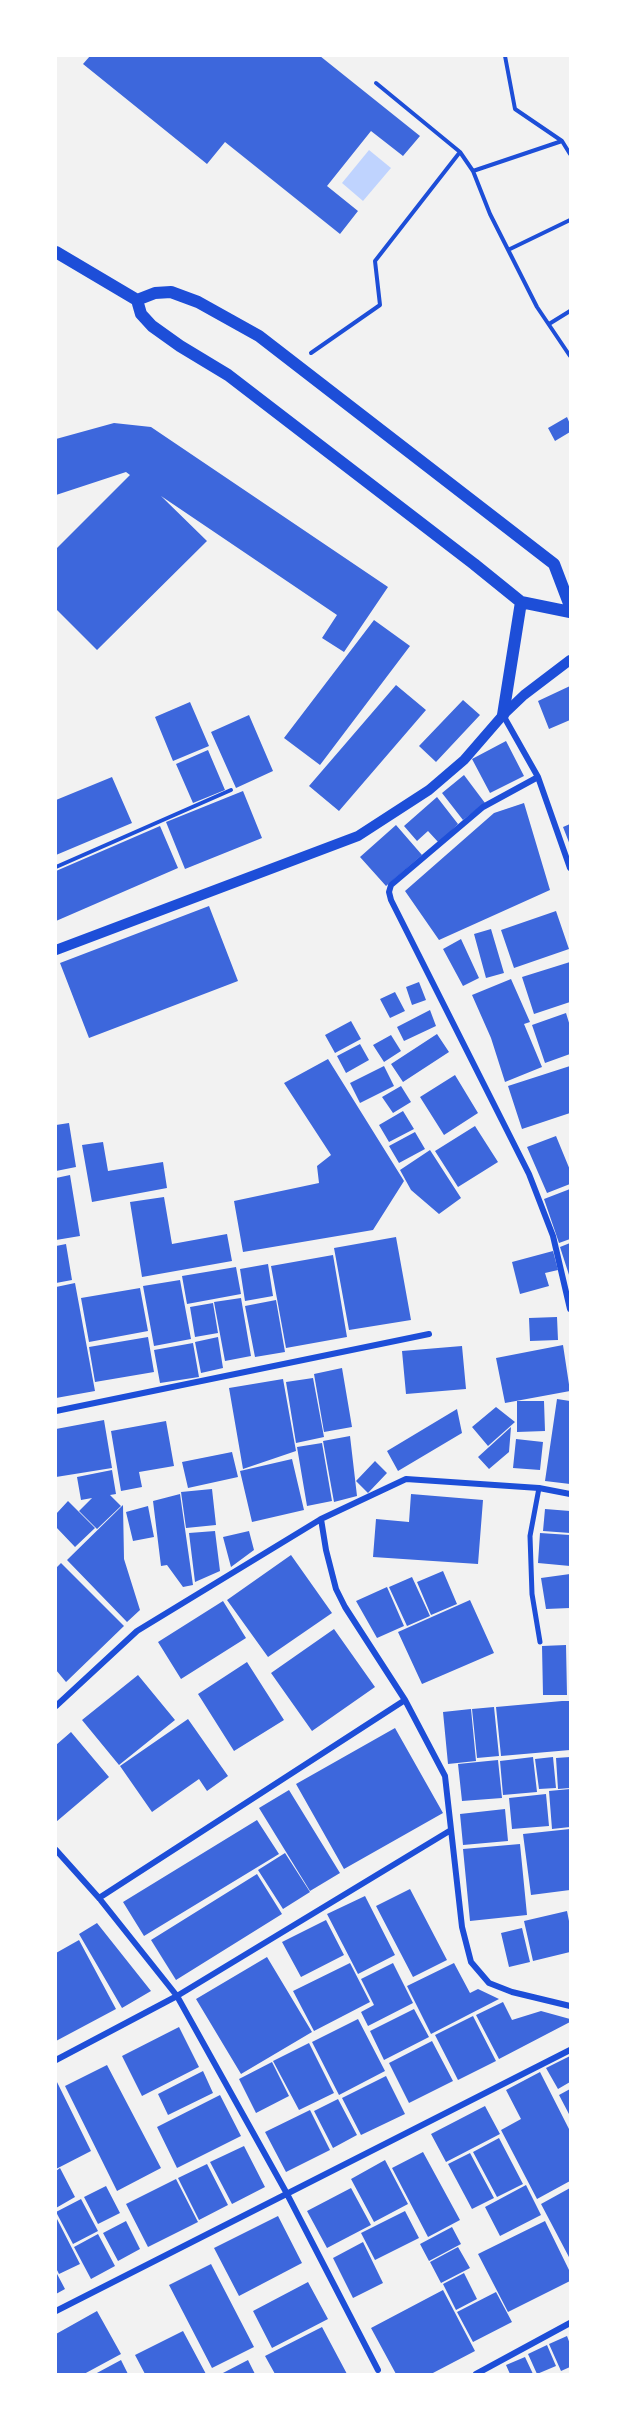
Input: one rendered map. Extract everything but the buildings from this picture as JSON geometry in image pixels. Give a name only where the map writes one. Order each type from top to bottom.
[{"type":"main road","points":[[56,252],[137,300],[141,314],[152,326],[228,375],[521,602],[570,612]]},
{"type":"main road","points":[[137,300],[155,293],[171,292],[198,302],[259,336],[554,564],[570,606]]},
{"type":"main road","points":[[503,716],[521,602]]},
{"type":"street","points":[[56,950],[358,836],[429,790],[464,760],[524,695],[570,660]]},
{"type":"street","points":[[503,716],[538,777],[570,868]]},
{"type":"street","points":[[538,777],[483,807],[391,885],[389,892],[529,1174],[553,1236],[570,1309]]},
{"type":"street","points":[[56,1411],[429,1334]]},
{"type":"street","points":[[56,1706],[137,1631],[321,1519],[406,1479],[539,1488],[570,1494]]},
{"type":"street","points":[[539,1488],[530,1536],[532,1594],[540,1642]]},
{"type":"street","points":[[321,1519],[336,1589],[345,1607],[405,1700],[445,1776],[462,1928],[471,1962],[489,1983],[512,1992],[570,2006]]},
{"type":"street","points":[[99,1898],[405,1700]]},
{"type":"street","points":[[56,2060],[177,1996],[451,1830]]},
{"type":"street","points":[[56,1850],[99,1898],[177,1996],[286,2192],[378,2370]]},
{"type":"street","points":[[56,2311],[286,2192],[570,2050]]},
{"type":"street","points":[[476,2374],[570,2323]]},
{"type":"path","points":[[505,56],[515,109],[562,141],[570,154]]},
{"type":"path","points":[[376,83],[460,152],[473,171],[490,214],[537,307],[570,356]]},
{"type":"path","points":[[473,171],[562,141]]},
{"type":"path","points":[[295,363],[380,305],[375,261],[460,152]]},
{"type":"path","points":[[508,250],[570,220]]},
{"type":"path","points":[[549,324],[570,311]]},
{"type":"path","points":[[56,867],[231,790]]},
{"type":"water","points":[[369,150],[391,168],[363,201],[342,183]]}]
